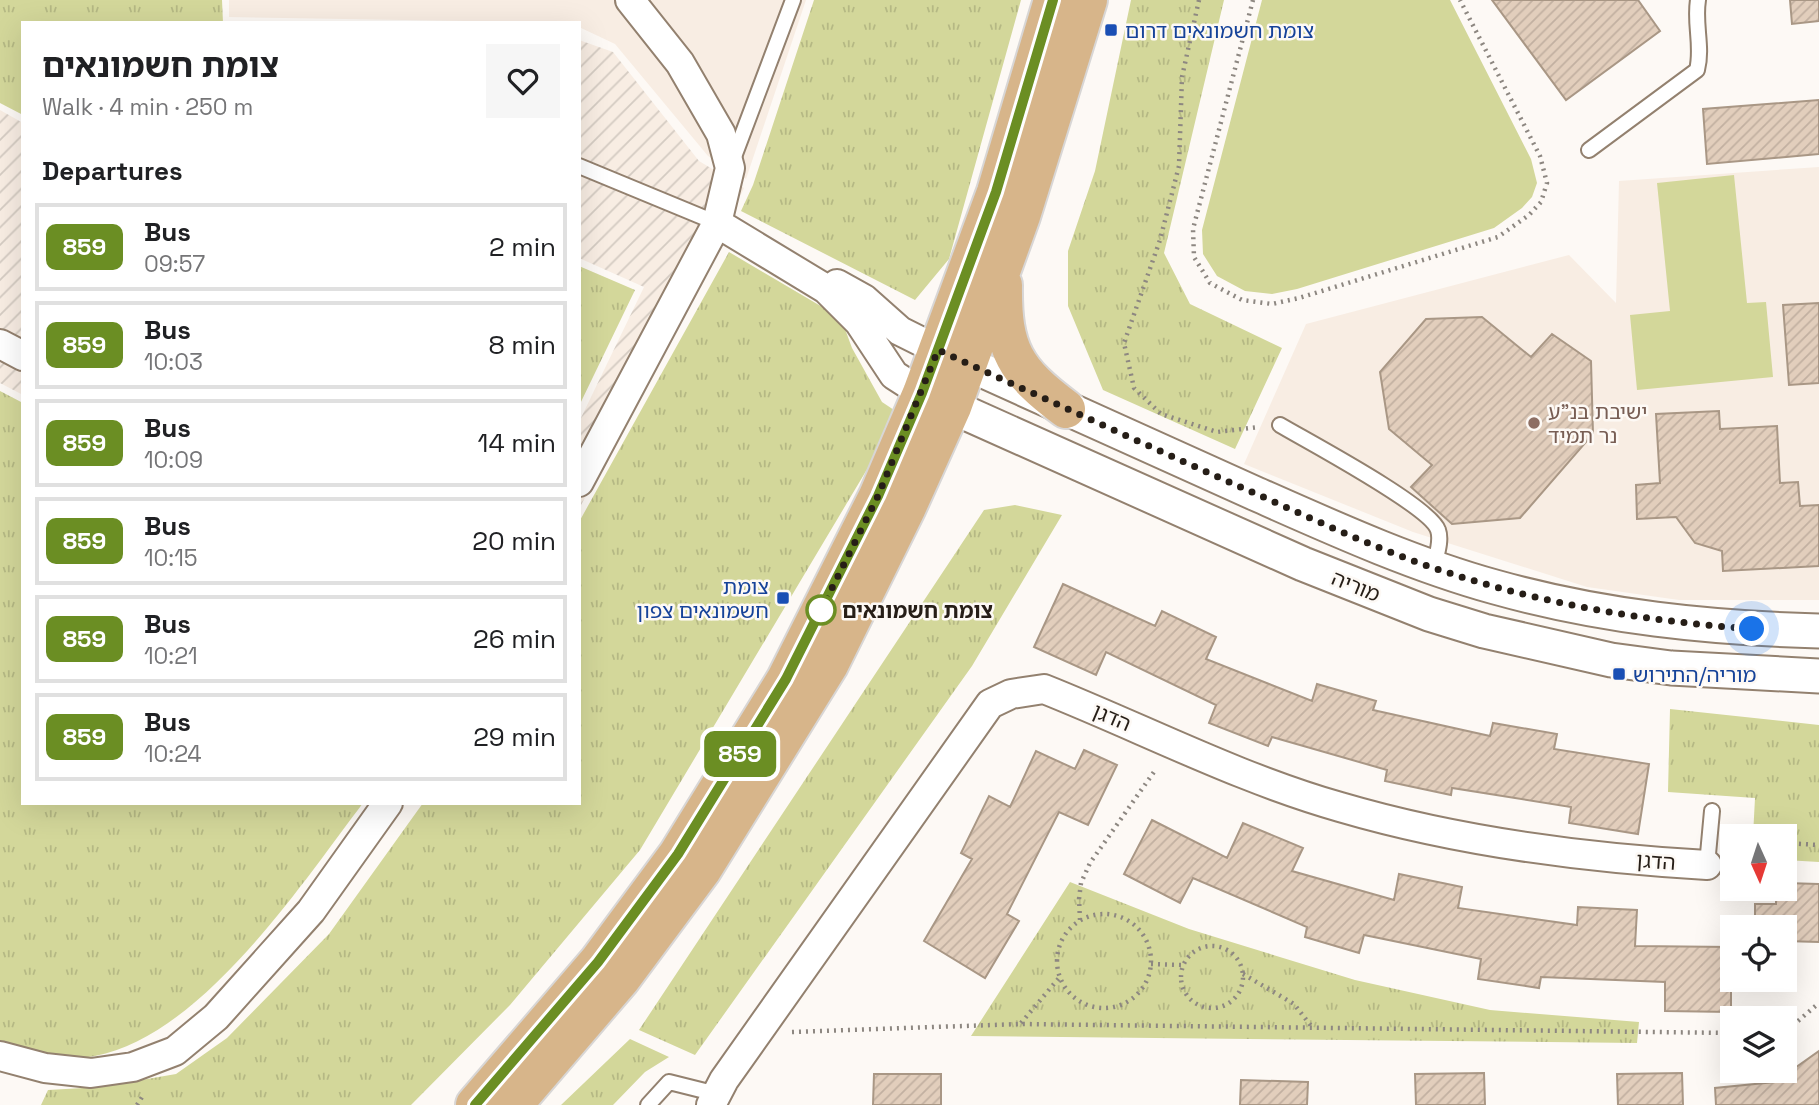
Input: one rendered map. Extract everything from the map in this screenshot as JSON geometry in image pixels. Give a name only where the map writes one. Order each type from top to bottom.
[{"type":"main road","points":[[513,1105],[621,979],[702,870],[829,665],[907,507],[937,400],[953,357],[996,192],[1053,0]]},
{"type":"main road","points":[[953,357],[1007,255],[1088,0]]},
{"type":"main road","points":[[1007,255],[1002,311],[1006,336],[1014,357],[1025,375],[1066,409]]},
{"type":"main road","points":[[475,1105],[598,962],[678,854],[786,679],[878,496],[937,400]]},
{"type":"street","points":[[581,478],[717,223],[730,168],[721,134],[680,63],[630,0]]},
{"type":"street","points":[[717,223],[826,289],[859,322],[894,375],[937,400]]},
{"type":"street","points":[[789,265],[849,290],[864,299],[900,331],[953,357],[1321,523],[1434,568],[1496,587],[1618,615],[1688,624],[1819,631]]},
{"type":"street","points":[[0,344],[21,355]]},
{"type":"street","name":"מוריה","points":[[937,400],[1303,564],[1429,614],[1484,631],[1611,660],[1671,668],[1819,676]]},
{"type":"street","name":"הדגן","points":[[714,1100],[758,1033],[990,704],[1011,694],[1044,689],[1277,786],[1339,807],[1439,833],[1571,853],[1707,865]]},
{"type":"street","points":[[0,1056],[45,1068],[91,1073],[133,1067],[174,1051],[216,1017],[311,911],[386,805]]},
{"type":"lane","points":[[730,168],[793,0]]},
{"type":"lane","points":[[1589,150],[1698,70],[1701,55],[1698,0]]},
{"type":"lane","points":[[581,167],[717,223]]},
{"type":"lane","points":[[1280,425],[1397,493],[1437,526],[1440,537],[1434,568]]},
{"type":"lane","points":[[1707,865],[1712,811]]},
{"type":"lane","points":[[648,1105],[669,1082],[714,1100]]},
{"type":"path","points":[[1199,0],[1182,77],[1179,166],[1160,240],[1124,343],[1135,388],[1161,415],[1217,432],[1280,425]]},
{"type":"path","points":[[1253,0],[1193,229],[1194,257],[1210,283],[1242,300],[1272,304],[1498,237],[1541,202],[1547,183],[1540,156],[1460,0]]},
{"type":"path","points":[[1080,920],[1081,883],[1090,863],[1174,743]]},
{"type":"path","points":[[1797,844],[1819,845]]},
{"type":"path","points":[[1109,914],[1125,919],[1143,933],[1150,948],[1151,964],[1148,980],[1139,994],[1119,1006],[1102,1009],[1086,1006],[1068,993],[1059,978],[1056,962],[1058,946],[1067,931],[1080,920],[1093,915],[1109,914]]},
{"type":"path","points":[[1221,947],[1238,960],[1243,974],[1238,995],[1229,1004],[1208,1009],[1197,1005],[1186,996],[1181,987],[1183,965],[1192,953],[1201,948],[1221,947]]},
{"type":"path","points":[[1151,964],[1183,965]]},
{"type":"path","points":[[1243,974],[1294,1004],[1312,1027]]},
{"type":"path","points":[[1021,1024],[1059,978]]},
{"type":"path","points":[[1797,1021],[1819,1003]]},
{"type":"path","points":[[758,1033],[1021,1024],[1720,1032]]},
{"type":"shaded area","points":[[229,0],[806,0],[746,179],[708,156],[615,44],[581,28],[581,21],[229,17]]},
{"type":"shaded area","points":[[581,41],[613,52],[699,161],[744,188],[716,248],[581,505],[581,418],[644,287],[581,259]]},
{"type":"shaded area","points":[[0,110],[21,122],[21,394],[0,383]]},
{"type":"shaded area","name":"ישיבת בנ\"ע נר תמיד","points":[[1819,167],[1819,600],[1679,600],[1587,587],[1413,532],[1244,464],[1306,324],[1569,255],[1616,303],[1619,181]]},
{"type":"green space","points":[[0,0],[222,0],[223,21],[21,21],[21,114],[0,103]]},
{"type":"green space","points":[[814,0],[1021,0],[949,259],[915,300],[741,211],[753,185]]},
{"type":"green space","points":[[1131,0],[1224,0],[1164,253],[1190,304],[1282,348],[1235,449],[1103,390],[1068,306],[1068,251],[1095,171]]},
{"type":"green space","points":[[1262,0],[1450,0],[1531,159],[1537,183],[1532,197],[1522,208],[1494,228],[1297,289],[1272,294],[1245,291],[1217,276],[1203,254],[1202,230]]},
{"type":"green space","points":[[1734,175],[1747,303],[1766,302],[1773,377],[1637,390],[1630,315],[1670,311],[1657,183]]},
{"type":"green space","points":[[729,252],[841,318],[852,348],[882,402],[894,410],[872,461],[640,850],[510,1005],[411,1105],[41,1105],[48,1090],[101,1087],[176,1074],[227,1038],[329,934],[422,805],[581,805],[581,518]]},
{"type":"green space","points":[[581,267],[635,290],[581,402]]},
{"type":"green space","points":[[0,391],[21,402],[21,805],[362,805],[246,953],[210,989],[173,1020],[134,1043],[95,1056],[59,1057],[0,1044]]},
{"type":"green space","points":[[1015,505],[1062,515],[972,666],[695,1055],[639,1030],[984,510]]},
{"type":"green space","points":[[1670,709],[1819,725],[1819,862],[1797,861],[1797,824],[1754,824],[1755,798],[1668,792]]},
{"type":"green space","points":[[1070,882],[1189,929],[1355,980],[1490,1010],[1639,1022],[1637,1043],[971,1036]]},
{"type":"green space","points":[[630,1039],[669,1057],[645,1072],[613,1105],[561,1105]]},
{"type":"building","points":[[1492,0],[1638,0],[1660,31],[1566,100]]},
{"type":"building","points":[[1790,0],[1819,0],[1819,21],[1792,24]]},
{"type":"building","points":[[1819,100],[1819,154],[1707,164],[1703,109]]},
{"type":"building","points":[[1819,303],[1819,383],[1789,385],[1783,305]]},
{"type":"building","points":[[1482,317],[1531,357],[1552,334],[1591,361],[1593,434],[1520,518],[1452,524],[1411,487],[1432,465],[1389,429],[1380,372],[1426,319]]},
{"type":"building","points":[[1719,411],[1720,429],[1777,426],[1780,483],[1798,482],[1800,506],[1819,505],[1819,566],[1723,571],[1722,551],[1695,543],[1676,517],[1637,519],[1636,485],[1660,483],[1656,414]]},
{"type":"building","points":[[1063,584],[1155,626],[1162,611],[1216,637],[1206,659],[1312,701],[1317,684],[1376,701],[1373,710],[1490,736],[1493,723],[1557,734],[1554,749],[1649,764],[1638,834],[1569,823],[1571,807],[1452,788],[1451,795],[1385,781],[1387,770],[1272,737],[1268,746],[1209,723],[1216,705],[1106,652],[1096,675],[1034,647]]},
{"type":"building","points":[[1084,750],[1117,765],[1088,825],[1059,812],[1007,914],[1019,921],[985,978],[924,941],[972,859],[961,853],[989,796],[1010,807],[1036,751],[1075,769]]},
{"type":"building","points":[[1152,820],[1227,858],[1243,823],[1303,848],[1292,871],[1394,900],[1399,874],[1462,887],[1458,908],[1577,925],[1578,907],[1637,910],[1635,946],[1720,947],[1720,992],[1731,992],[1731,1006],[1720,1006],[1720,1012],[1665,1011],[1665,982],[1541,977],[1539,988],[1478,979],[1481,959],[1364,935],[1359,953],[1305,937],[1307,927],[1193,878],[1180,903],[1124,874]]},
{"type":"building","points":[[1797,883],[1819,884],[1819,942],[1797,941],[1797,915],[1755,915],[1755,904],[1776,904],[1776,901],[1797,901]]},
{"type":"building","points":[[1819,1051],[1819,1105],[1716,1105],[1715,1088],[1797,1083],[1797,1066]]},
{"type":"building","points":[[1484,1073],[1485,1105],[1416,1105],[1415,1074]]},
{"type":"building","points":[[1682,1073],[1683,1105],[1618,1105],[1617,1074]]},
{"type":"building","points":[[874,1074],[941,1074],[941,1105],[873,1105]]},
{"type":"building","points":[[1241,1080],[1308,1082],[1307,1105],[1240,1105]]},
{"type":"bus line","name":"859","points":[[475,1105],[598,962],[678,854],[786,679],[878,496],[922,393],[996,192],[1053,0]]},
{"type":"place","name":"צומת חשמונאים דרום","points":[[1111,30]]},
{"type":"place","name":"ישיבת בנ\"ע נר תמיד","points":[[1534,423]]},
{"type":"place","name":"צומת חשמונאים צפון","points":[[783,598]]},
{"type":"place","name":"צומת חשמונאים","points":[[821,610]]},
{"type":"place","name":"מוריה/התירוש","points":[[1619,674]]},
{"type":"route","points":[[821,610],[878,496],[938,350],[1321,523],[1444,572],[1579,608],[1675,623],[1752,629]]}]
